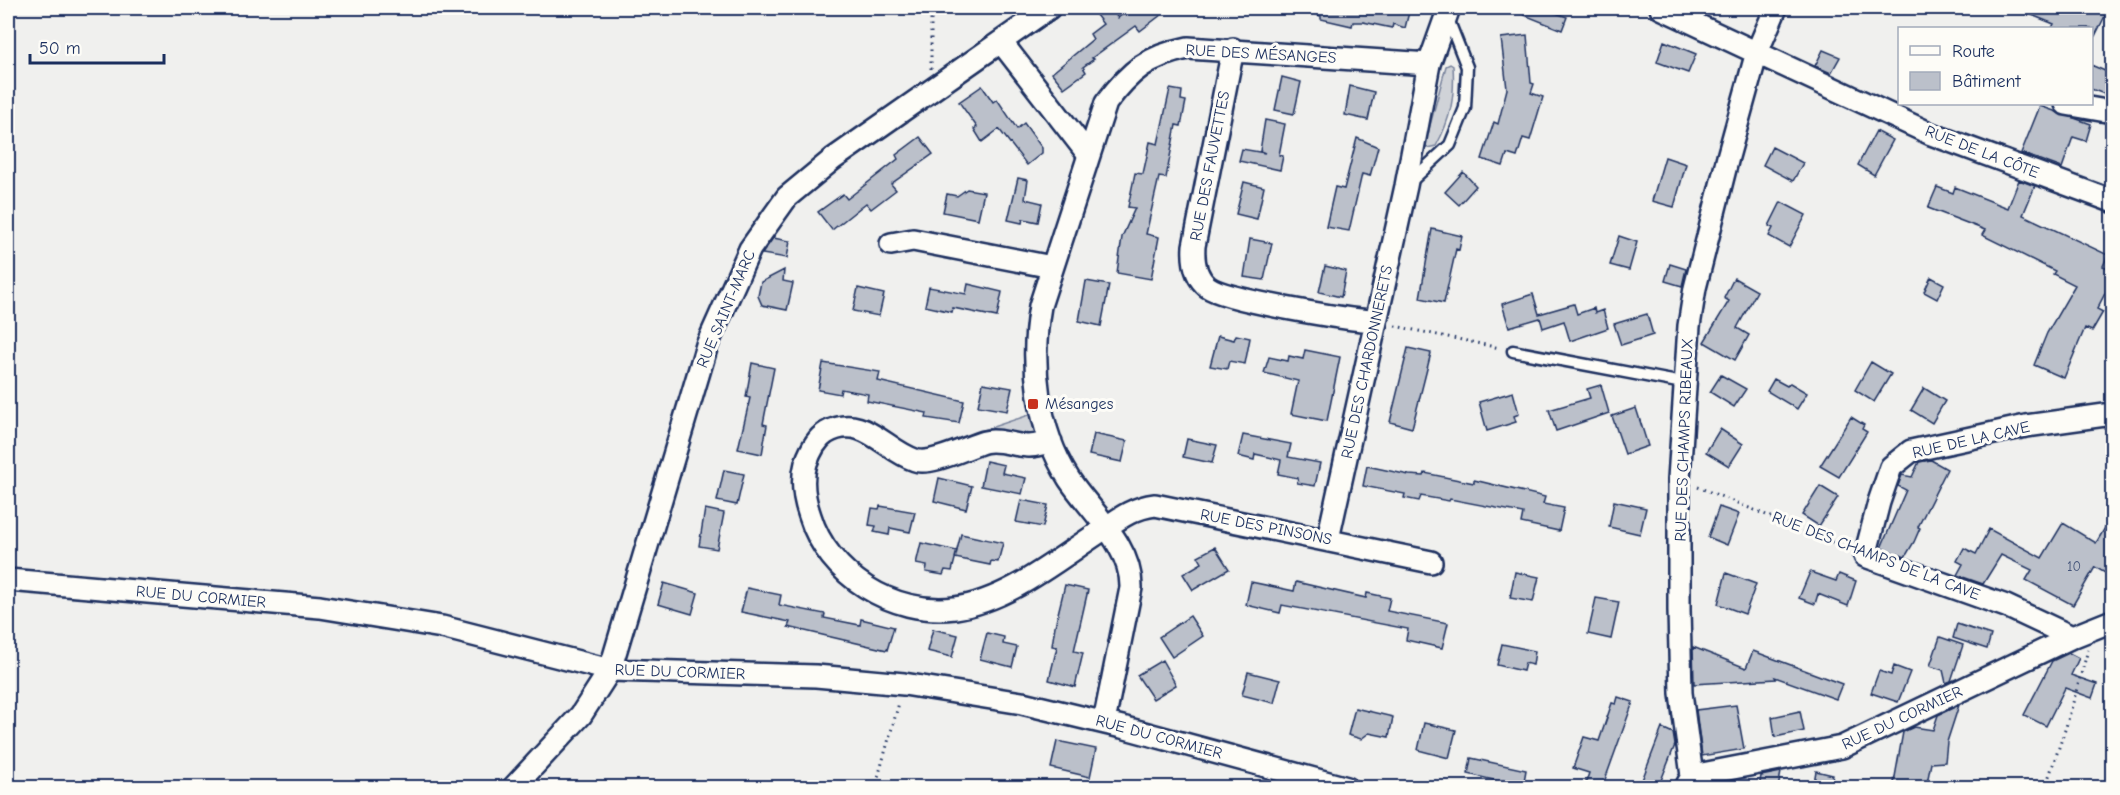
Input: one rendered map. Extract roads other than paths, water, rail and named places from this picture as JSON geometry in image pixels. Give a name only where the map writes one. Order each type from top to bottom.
[{"type":"street","name":"RUE SAINT-MARC","points":[[513,788],[581,715],[610,670],[707,345],[750,249],[787,197],[833,159],[1049,8]]},
{"type":"street","name":"RUE DE LA CÔTE","points":[[1661,8],[1931,134],[2112,201]]},
{"type":"street","name":"RUE DES CHAMPS RIBEAUX","points":[[1689,782],[1681,693],[1679,479],[1683,383],[1695,288],[1757,52],[1776,8]]},
{"type":"street","name":"RUE DES CHARDONNERETS","points":[[1328,539],[1406,186],[1429,64],[1448,12]]},
{"type":"street","points":[[1002,43],[1088,154]]},
{"type":"street","name":"RUE DES MÉSANGES","points":[[1104,722],[1131,588],[1131,572],[1106,528],[1068,478],[1052,442],[1041,407],[1035,336],[1040,306],[1106,103],[1124,78],[1142,64],[1162,54],[1188,48],[1233,49],[1429,64]]},
{"type":"street","name":"RUE DES FAUVETTES","points":[[1233,49],[1194,246],[1193,262],[1199,278],[1217,292],[1352,320],[1375,321]]},
{"type":"street","points":[[2072,105],[2112,112]]},
{"type":"street","points":[[891,244],[913,240],[1052,267]]},
{"type":"street","name":"RUE DE LA CAVE","points":[[1865,556],[1891,467],[1911,451],[2026,426],[2112,414]]},
{"type":"street","name":"RUE DES PINSONS","points":[[1052,442],[1029,446],[987,441],[924,462],[910,458],[869,431],[847,426],[824,434],[808,457],[803,478],[804,499],[813,526],[827,553],[850,577],[878,594],[926,608],[954,608],[981,602],[1033,577],[1128,512],[1155,506],[1328,539],[1431,562]]},
{"type":"street","name":"RUE DES CHAMPS DE LA CAVE","points":[[1865,556],[2006,606],[2072,637]]},
{"type":"street","name":"RUE DU CORMIER","points":[[8,580],[320,607],[442,627],[610,670],[816,676],[904,684],[1022,703],[1104,722],[1347,788]]},
{"type":"street","name":"RUE DU CORMIER","points":[[1689,782],[1842,747],[2072,637],[2103,625]]},
{"type":"lane","name":"RUE DES CHARDONNERETS","points":[[1406,186],[1450,145],[1465,108],[1467,67],[1448,12]]},
{"type":"lane","points":[[1513,351],[1683,383]]},
{"type":"place","name":"Mésanges","points":[[1033,404]]}]
